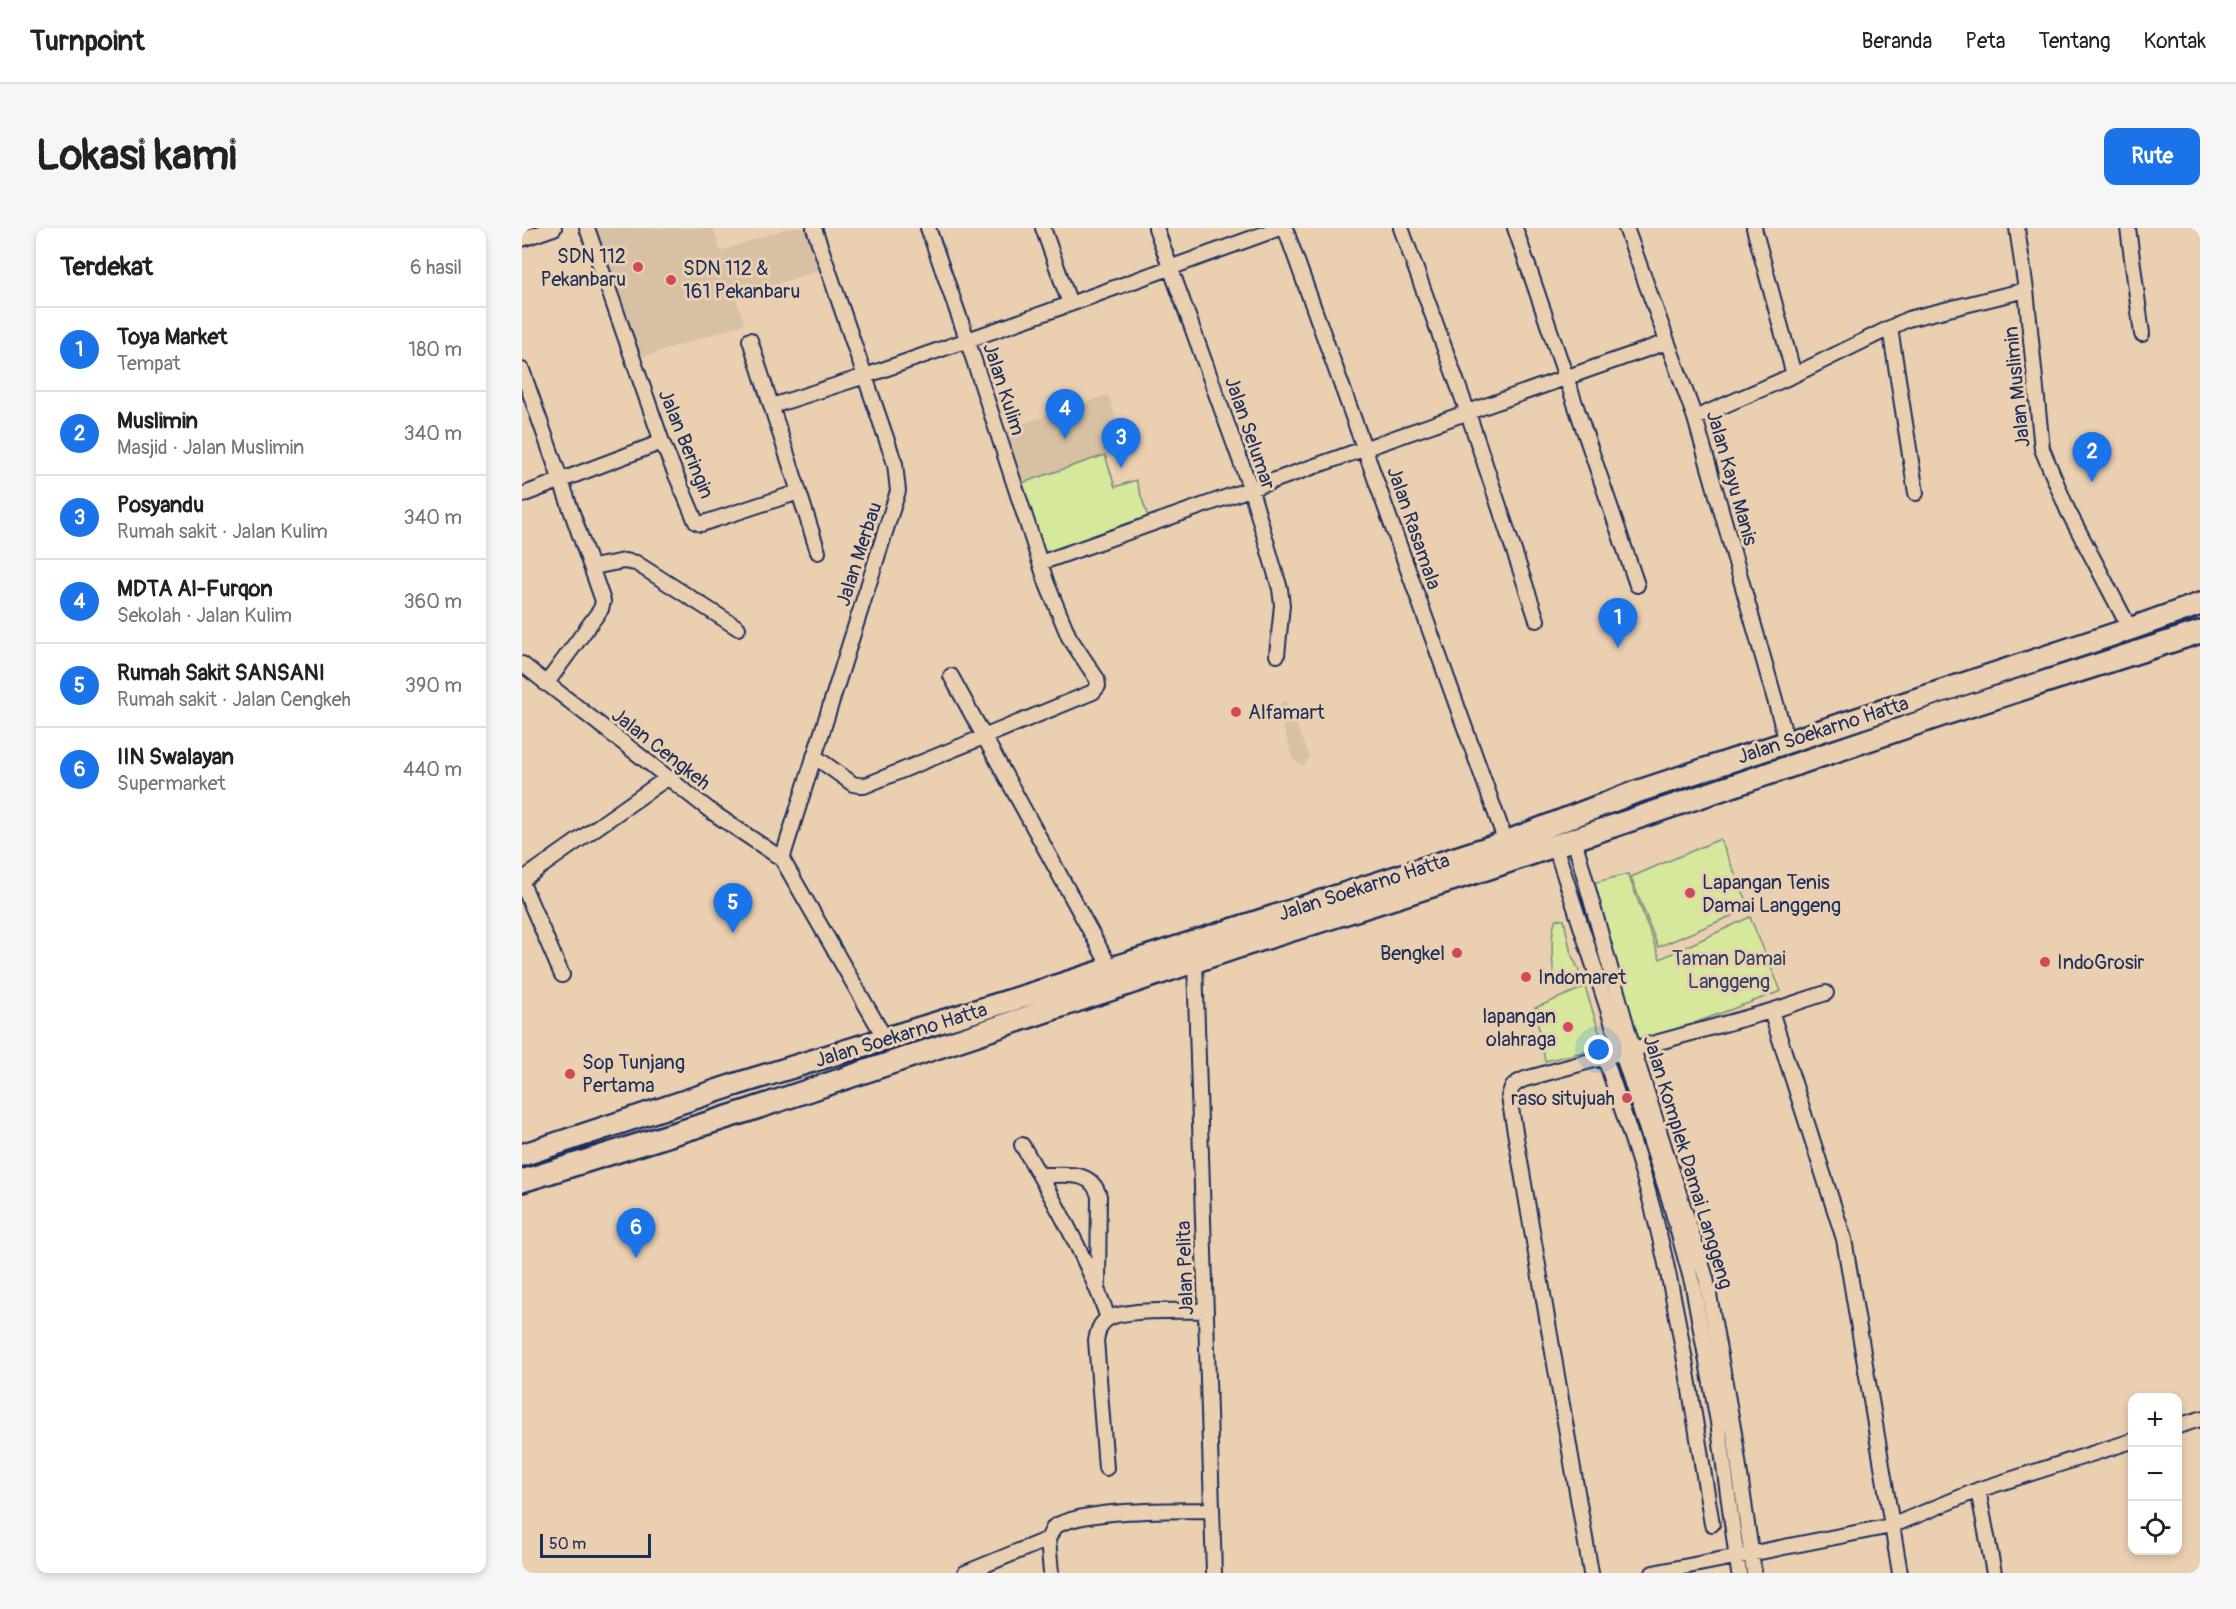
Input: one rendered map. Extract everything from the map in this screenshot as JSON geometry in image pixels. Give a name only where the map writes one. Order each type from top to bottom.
[{"type":"main road","name":"Jalan Soekarno Hatta","points":[[522,1155],[736,1084],[886,1040],[1506,842],[1633,793],[2200,604]]},
{"type":"main road","name":"Jalan Soekarno Hatta","points":[[522,1181],[790,1097],[1948,713],[2200,632]]},
{"type":"main road","points":[[782,1072],[790,1097]]},
{"type":"street","points":[[522,239],[554,228]]},
{"type":"street","name":"Jalan Beringin","points":[[587,228],[662,442],[696,522],[708,524],[799,492]]},
{"type":"street","name":"Jalan Merbau","points":[[782,859],[898,491],[895,464],[814,228]]},
{"type":"street","name":"Jalan Kulim","points":[[928,228],[1047,584],[1069,637],[1097,679],[1098,686],[1093,692],[986,738]]},
{"type":"street","points":[[1042,228],[1070,304]]},
{"type":"street","name":"Jalan Selumar","points":[[1156,228],[1251,490],[1280,589],[1282,605],[1277,655]]},
{"type":"street","points":[[772,406],[865,376],[1280,228]]},
{"type":"street","name":"Jalan Rasamala","points":[[1285,228],[1506,842]]},
{"type":"street","points":[[1401,228],[1468,413],[1537,620]]},
{"type":"street","points":[[1515,228],[1637,585]]},
{"type":"street","name":"Jalan Kayu Manis","points":[[1626,228],[1695,418],[1787,742]]},
{"type":"street","points":[[1754,228],[1794,375]]},
{"type":"street","name":"Jalan Muslimin","points":[[2017,228],[2026,290],[2042,449],[2068,511],[2130,629]]},
{"type":"street","points":[[2128,228],[2142,334]]},
{"type":"street","points":[[1695,418],[1794,375],[1908,319],[2026,290]]},
{"type":"street","points":[[1890,328],[1916,493]]},
{"type":"street","points":[[750,340],[818,552]]},
{"type":"street","points":[[1040,563],[1667,342]]},
{"type":"street","points":[[522,370],[593,567],[603,602],[601,609],[546,684]]},
{"type":"street","points":[[522,495],[662,442]]},
{"type":"street","points":[[593,567],[624,561],[636,563],[738,628]]},
{"type":"street","name":"Jalan Cengkeh","points":[[522,664],[712,812],[782,859]]},
{"type":"street","points":[[951,676],[1111,969]]},
{"type":"street","points":[[814,756],[853,784],[864,786],[986,738]]},
{"type":"street","points":[[562,975],[522,882],[667,778]]},
{"type":"street","name":"Jalan Komplek Damai Langgeng","points":[[1564,842],[1674,1196],[1706,1278],[1734,1432],[1744,1555],[1739,1573]]},
{"type":"street","name":"Jalan Komplek Damai Langgeng","points":[[1564,842],[1628,1051]]},
{"type":"street","points":[[782,859],[886,1040]]},
{"type":"street","name":"Jalan Pelita","points":[[1195,962],[1214,1573]]},
{"type":"street","points":[[1591,1573],[1509,1097],[1510,1089],[1525,1079],[1771,1011],[1826,993]]},
{"type":"street","points":[[1771,1011],[1844,1239],[1900,1573]]},
{"type":"street","points":[[1605,1058],[1651,1204],[1670,1288],[1712,1524]]},
{"type":"street","points":[[1022,1145],[1040,1175],[1098,1289],[1108,1318]]},
{"type":"street","points":[[1040,1175],[1081,1176],[1091,1180],[1096,1187],[1099,1196],[1098,1289]]},
{"type":"street","points":[[1651,1204],[1674,1196]]},
{"type":"street","name":"Jalan Komplek Damai Langgeng","points":[[1674,1196],[1744,1555],[1754,1573]]},
{"type":"street","points":[[1670,1288],[1693,1286]]},
{"type":"street","points":[[1106,1468],[1096,1340],[1099,1328],[1108,1318],[1121,1313],[1206,1311]]},
{"type":"street","points":[[2182,1425],[2200,1419]]},
{"type":"street","points":[[1695,1426],[1718,1422]]},
{"type":"street","points":[[1653,1573],[1892,1526],[1978,1490],[2128,1443]]},
{"type":"street","points":[[1978,1490],[1994,1573]]},
{"type":"street","points":[[1051,1573],[1048,1539],[1053,1527],[1073,1519],[1097,1515],[1212,1510]]},
{"type":"street","points":[[965,1573],[1048,1539]]},
{"type":"shaded area","name":"SDN 112 & 161 Pekanbaru","points":[[595,228],[713,228],[721,251],[788,228],[808,228],[822,269],[736,298],[744,324],[640,358]]},
{"type":"shaded area","points":[[1108,395],[1126,448],[1022,483],[1004,430]]},
{"type":"shaded area","points":[[1285,700],[1310,757],[1303,766],[1293,759],[1277,707]]},
{"type":"green space","points":[[1105,455],[1115,487],[1136,480],[1149,520],[1046,556],[1022,483]]},
{"type":"green space","name":"Lapangan Tenis Damai Langgeng","points":[[1720,839],[1750,908],[1658,947],[1631,877]]},
{"type":"green space","name":"Taman Damai Langgeng","points":[[1628,874],[1660,959],[1750,917],[1781,991],[1640,1043],[1589,884]]},
{"type":"green space","points":[[1556,919],[1564,920],[1571,954],[1579,970],[1576,982],[1567,985],[1555,980],[1554,974],[1552,940]]},
{"type":"green space","name":"lapangan olahraga","points":[[1585,987],[1604,1047],[1545,1061],[1535,1008]]},
{"type":"place","name":"SDN 112 Pekanbaru","points":[[638,267]]},
{"type":"place","name":"SDN 112 & 161 Pekanbaru","points":[[671,280]]},
{"type":"place","name":"MDTA Al-Furqon","points":[[1065,439]]},
{"type":"place","name":"Posyandu","points":[[1121,468]]},
{"type":"place","name":"Muslimin","points":[[2092,482]]},
{"type":"place","name":"Toya Market","points":[[1618,648]]},
{"type":"place","name":"Alfamart","points":[[1236,712]]},
{"type":"place","name":"Lapangan Tenis Damai Langgeng","points":[[1690,893]]},
{"type":"place","name":"Rumah Sakit SANSANI","points":[[733,933]]},
{"type":"place","name":"Bengkel","points":[[1457,953]]},
{"type":"place","name":"IndoGrosir","points":[[2045,962]]},
{"type":"place","name":"Indomaret","points":[[1526,977]]},
{"type":"place","name":"lapangan olahraga","points":[[1568,1027]]},
{"type":"place","name":"Sop Tunjang Pertama","points":[[570,1074]]},
{"type":"place","name":"raso situjuah","points":[[1627,1098]]},
{"type":"place","name":"IIN Swalayan","points":[[636,1258]]}]
